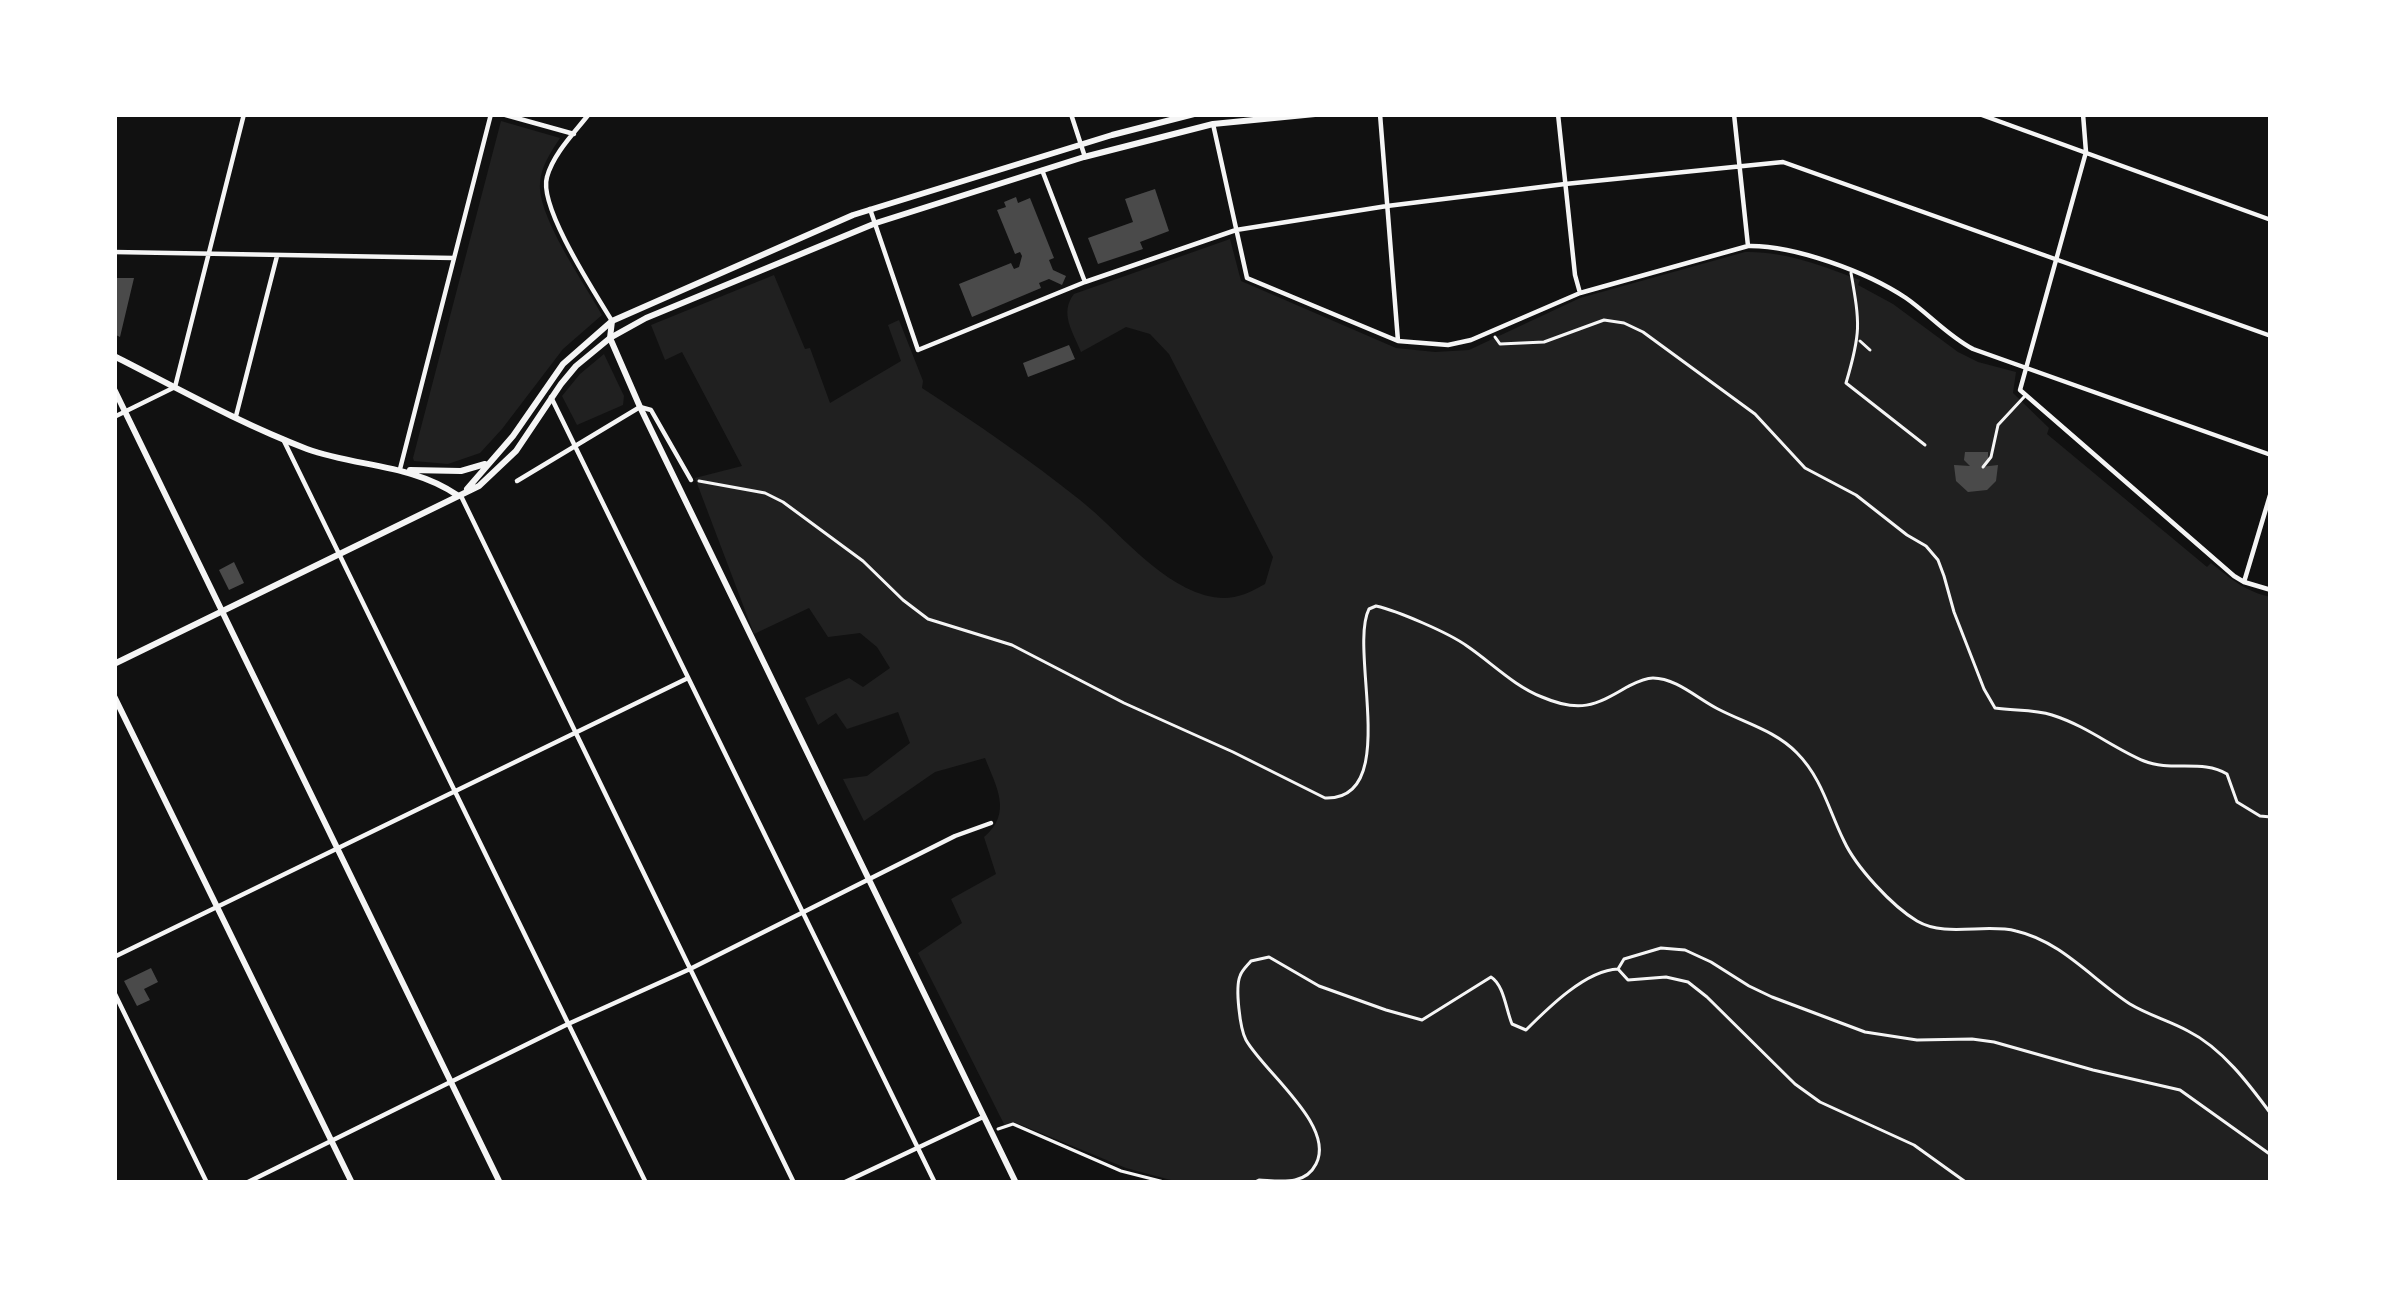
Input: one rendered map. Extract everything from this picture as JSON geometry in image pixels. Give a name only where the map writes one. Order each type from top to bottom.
[{"type":"main road","points":[[460,496],[513,436],[563,364],[612,321],[870,209],[1194,114]]},
{"type":"main road","points":[[114,664],[479,486],[516,451],[568,374],[610,338],[646,318],[876,223],[1084,157],[1213,124],[1315,114]]},
{"type":"main road","points":[[612,321],[610,338],[640,407],[1016,1183]]},
{"type":"main road","points":[[114,356],[282,438],[326,455],[400,470],[460,496]]},
{"type":"main road","points":[[114,389],[500,1183]]},
{"type":"main road","points":[[400,470],[452,472],[490,462]]},
{"type":"main road","points":[[114,696],[352,1183]]},
{"type":"street","points":[[114,417],[176,387],[244,114]]},
{"type":"street","points":[[400,470],[491,114]]},
{"type":"street","points":[[502,114],[574,134]]},
{"type":"street","points":[[589,114],[549,170],[544,190],[612,321]]},
{"type":"street","points":[[1071,114],[1084,157]]},
{"type":"street","points":[[1380,114],[1398,341]]},
{"type":"street","points":[[1558,114],[1580,293]]},
{"type":"street","points":[[1734,114],[1748,246]]},
{"type":"street","points":[[1979,114],[2271,220]]},
{"type":"street","points":[[2083,114],[2086,152],[2020,390],[2244,582],[2271,590]]},
{"type":"street","points":[[1213,124],[1247,278],[1398,341],[1448,345],[1471,340],[1580,293],[1748,246],[1781,249],[1851,271],[1908,300],[1962,343],[2271,454]]},
{"type":"street","points":[[870,209],[918,350],[1085,282],[1236,230],[1565,184],[1790,163],[2271,336]]},
{"type":"street","points":[[1042,170],[1085,282]]},
{"type":"street","points":[[114,252],[454,258]]},
{"type":"street","points":[[236,416],[277,256]]},
{"type":"street","points":[[1851,271],[1858,340],[1846,383],[1925,445]]},
{"type":"street","points":[[1858,340],[1870,350]]},
{"type":"street","points":[[1983,467],[1991,457],[1999,425],[2024,395]]},
{"type":"street","points":[[551,398],[935,1183]]},
{"type":"street","points":[[517,481],[640,407],[651,410],[691,480]]},
{"type":"street","points":[[282,438],[646,1183]]},
{"type":"street","points":[[2244,582],[2271,492]]},
{"type":"street","points":[[460,496],[794,1183]]},
{"type":"street","points":[[114,958],[688,678]]},
{"type":"street","points":[[246,1183],[955,836],[991,823]]},
{"type":"street","points":[[114,992],[207,1183]]},
{"type":"street","points":[[843,1183],[983,1117]]},
{"type":"path","points":[[1492,331],[1500,344],[1508,346],[1544,342],[1604,320],[1643,332],[1755,414],[1805,468],[1856,495],[1926,546],[1944,576],[1954,612],[1995,708],[2046,713],[2079,725],[2145,762],[2218,768],[2228,774],[2237,802],[2271,817]]},
{"type":"path","points":[[691,480],[765,493],[783,502],[863,561],[928,619],[1012,645],[1324,798],[1351,792],[1364,770],[1369,742],[1363,630],[1369,609],[1376,606],[1446,633],[1518,684],[1570,706],[1597,705],[1639,681],[1671,682],[1800,755],[1825,794],[1846,846],[1886,895],[1917,921],[1953,929],[1998,927],[2044,942],[2132,1005],[2204,1041],[2248,1083],[2271,1114]]},
{"type":"path","points":[[1253,1183],[1299,1181],[1313,1171],[1322,1143],[1308,1117],[1244,1036],[1239,977],[1251,961],[1269,957],[1319,986],[1421,1019],[1491,977],[1496,979],[1512,1024],[1526,1030],[1585,980],[1618,969],[1624,959],[1661,948],[1685,950],[1772,998],[1865,1032],[1904,1039],[1994,1042],[2180,1090],[2271,1155]]},
{"type":"path","points":[[1618,969],[1628,980],[1666,977],[1688,982],[1795,1084],[1820,1102],[1914,1145],[1966,1183]]},
{"type":"path","points":[[991,1132],[1013,1124],[1121,1171],[1168,1183]]},
{"type":"shaded area","points":[[501,121],[560,138],[542,171],[541,197],[554,231],[602,315],[563,349],[480,453],[448,464],[414,461],[413,458]]},
{"type":"shaded area","points":[[1230,239],[1241,281],[1396,348],[1435,352],[1469,350],[1580,298],[1745,252],[1789,257],[1832,270],[1860,280],[1858,285],[1893,304],[1958,352],[2016,372],[2013,393],[2049,428],[2047,434],[2207,567],[2211,563],[2246,588],[2271,597],[2271,1183],[1182,1183],[1126,1168],[1014,1122],[1005,1126],[918,953],[962,923],[951,899],[996,874],[984,837],[998,818],[1000,799],[985,758],[935,772],[864,821],[843,779],[867,776],[910,743],[898,712],[847,729],[836,713],[818,725],[805,698],[849,678],[863,687],[890,668],[877,647],[860,633],[828,637],[809,608],[754,634],[695,478],[742,466],[682,352],[665,360],[651,325],[774,275],[805,349],[810,348],[830,403],[901,361],[888,325],[899,320],[922,388],[1061,485],[1169,578],[1204,595],[1229,598],[1265,584],[1273,557],[1169,354],[1150,334],[1126,327],[1081,352],[1068,308],[1074,294]]},
{"type":"shaded area","points":[[604,354],[624,396],[623,405],[577,425],[562,396]]},
{"type":"building","points":[[1155,189],[1169,231],[1140,242],[1143,249],[1098,264],[1088,238],[1133,222],[1125,199]]},
{"type":"building","points":[[1016,197],[1018,203],[1030,198],[1054,258],[1049,260],[1053,270],[1066,276],[1062,285],[1049,279],[1039,283],[1041,288],[972,317],[959,284],[1011,263],[1014,269],[1019,267],[1022,256],[1015,254],[997,210]]},
{"type":"building","points":[[114,278],[134,278],[120,337],[114,334]]},
{"type":"building","points":[[1069,345],[1075,359],[1028,377],[1023,363]]},
{"type":"building","points":[[1965,452],[1988,452],[1981,467],[1998,465],[1996,481],[1987,490],[1968,492],[1956,481],[1954,465],[1970,466],[1964,460]]},
{"type":"building","points":[[234,562],[244,583],[229,590],[219,570]]},
{"type":"building","points":[[151,968],[158,982],[144,989],[150,1000],[137,1006],[124,981]]}]
